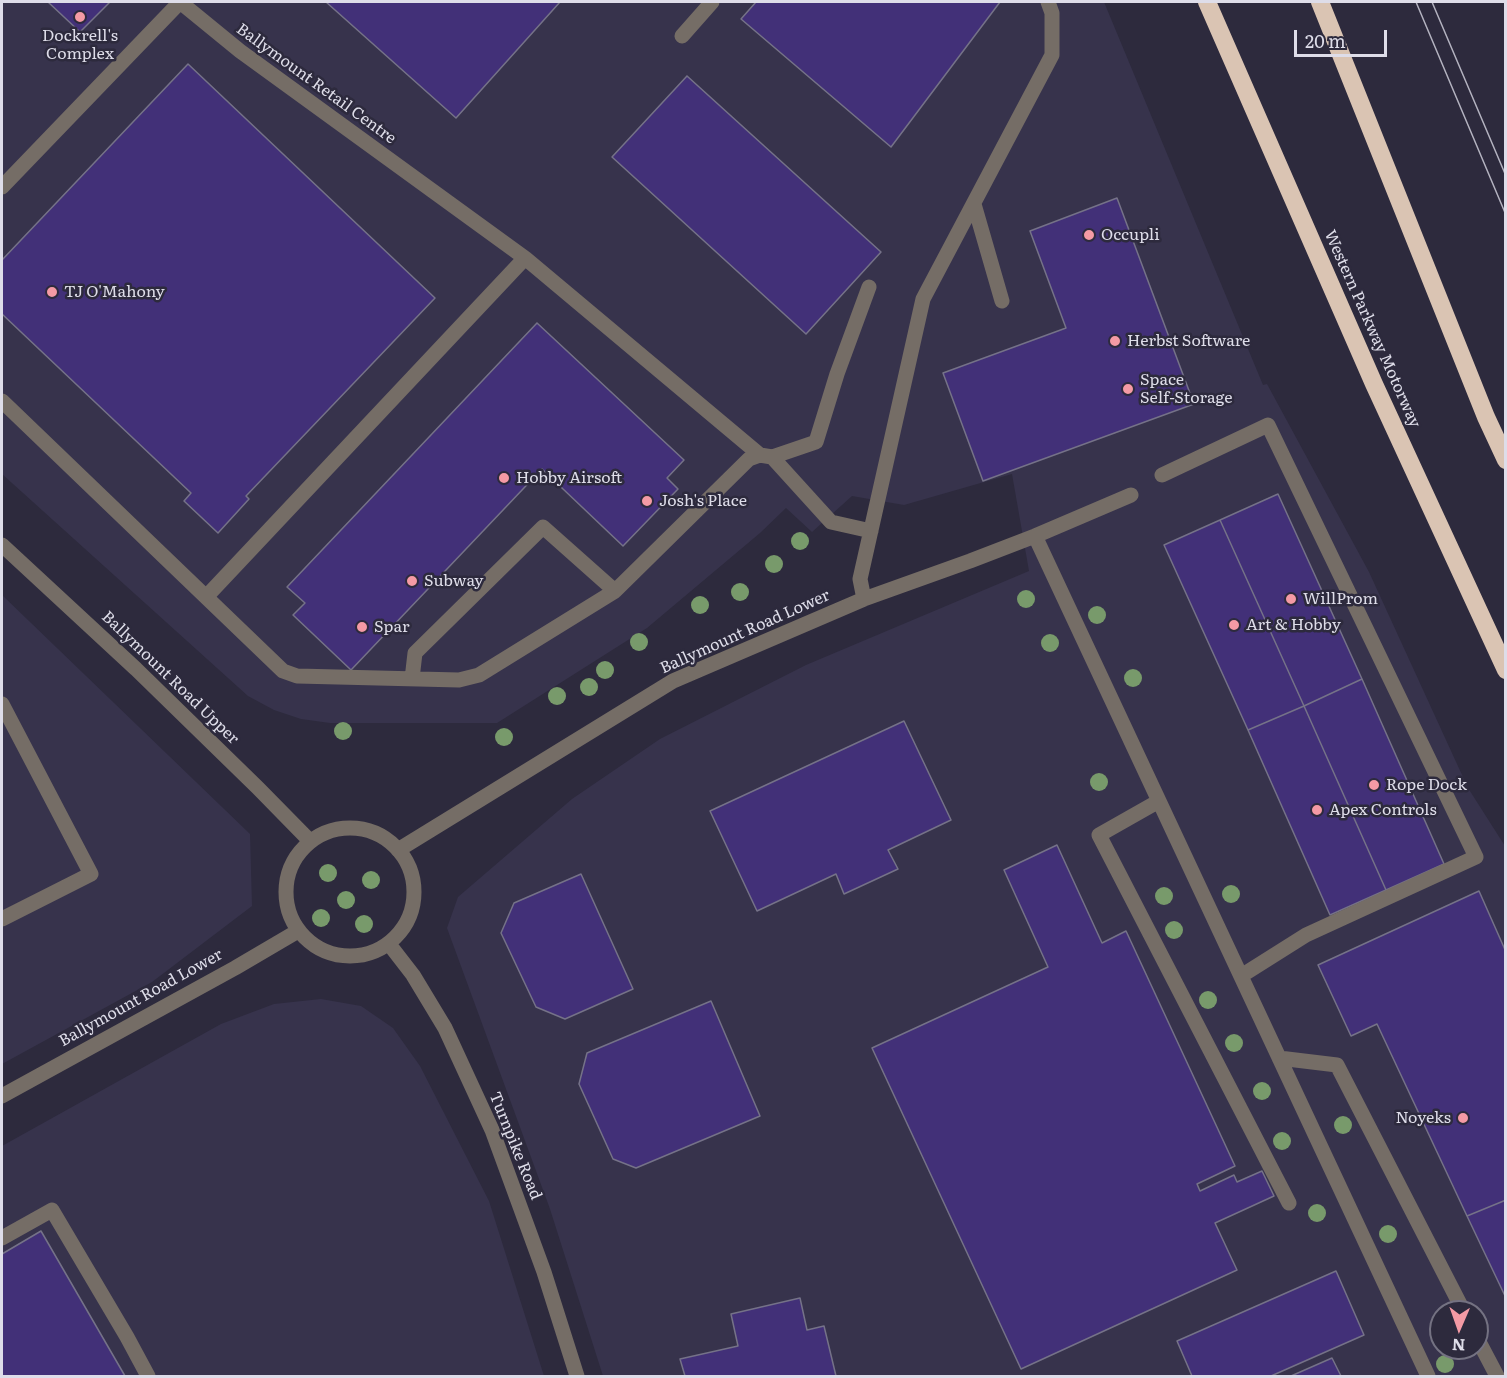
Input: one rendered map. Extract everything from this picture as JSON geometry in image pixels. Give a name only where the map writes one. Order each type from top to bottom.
[{"type":"highway","name":"Western Parkway Motorway","points":[[1207,2],[1374,384],[1506,670]]},
{"type":"highway","points":[[1320,2],[1486,417],[1506,460]]},
{"type":"street","name":"Ballymount Retail Centre","points":[[2,187],[180,2],[240,51],[525,258],[766,456],[831,522],[871,531]]},
{"type":"street","points":[[682,36],[712,2]]},
{"type":"street","points":[[864,599],[860,579],[923,299],[1052,55],[1052,13],[1048,2]]},
{"type":"street","points":[[974,204],[1002,301]]},
{"type":"street","points":[[206,597],[525,258]]},
{"type":"street","points":[[2,401],[283,671],[297,675],[459,680],[479,675],[615,591],[749,459],[816,442],[837,374],[869,287]]},
{"type":"street","points":[[1162,475],[1268,425],[1476,857],[1306,935],[1241,976]]},
{"type":"street","name":"Ballymount Road Lower","points":[[398,850],[673,681],[864,599],[1035,536],[1131,495]]},
{"type":"street","points":[[412,679],[415,653],[543,527],[615,591]]},
{"type":"street","points":[[1035,536],[1425,1374]]},
{"type":"street","name":"Ballymount Road Upper","points":[[2,545],[136,669],[310,842]]},
{"type":"street","points":[[2,704],[91,874],[2,919]]},
{"type":"street","points":[[1159,801],[1099,835],[1289,1203]]},
{"type":"street","points":[[354,828],[377,834],[398,850],[412,878],[414,888],[412,909],[404,928],[389,944],[371,953],[351,957],[331,954],[312,945],[298,931],[285,902],[286,880],[294,860],[310,842],[329,831],[354,828]]},
{"type":"street","name":"Ballymount Road Lower","points":[[2,1096],[298,931]]},
{"type":"street","name":"Turnpike Road","points":[[389,944],[413,975],[445,1028],[492,1130],[544,1272],[577,1377]]},
{"type":"street","points":[[1279,1058],[1337,1065],[1458,1300]]},
{"type":"street","points":[[2,1238],[52,1210],[148,1377]]},
{"type":"street","points":[[1488,1360],[1497,1377]]},
{"type":"shaded area","points":[[2,2],[1104,2],[1263,385],[1267,384],[1369,572],[1468,788],[1505,846],[1505,1376],[603,1376],[550,1209],[447,928],[458,897],[572,799],[660,739],[806,665],[1029,571],[1012,474],[904,505],[852,496],[812,532],[786,508],[760,533],[647,628],[497,723],[330,723],[301,719],[274,710],[248,696],[2,474]]},
{"type":"shaded area","points":[[2,595],[250,834],[252,906],[152,982],[2,1064]]},
{"type":"shaded area","points":[[321,999],[361,1006],[393,1028],[420,1066],[489,1201],[544,1376],[2,1376],[2,1146],[221,1024],[274,1004]]},
{"type":"building","name":"Dockrell's Complex","points":[[48,2],[110,2],[80,32]]},
{"type":"building","points":[[326,2],[560,2],[456,118]]},
{"type":"building","points":[[756,2],[1000,2],[891,147],[741,19]]},
{"type":"building","points":[[188,64],[435,298],[246,496],[249,499],[218,533],[184,501],[191,493],[2,314],[2,260]]},
{"type":"building","points":[[687,76],[881,252],[806,334],[612,157]]},
{"type":"building","points":[[1117,198],[1194,404],[983,481],[943,373],[1066,328],[1030,231]]},
{"type":"building","points":[[537,323],[684,460],[667,478],[678,489],[623,546],[542,469],[351,670],[293,615],[305,603],[287,587]]},
{"type":"building","name":"WillProm","points":[[1278,494],[1362,679],[1304,706],[1220,520]]},
{"type":"building","name":"Art & Hobby","points":[[1220,520],[1304,706],[1248,730],[1164,545]]},
{"type":"building","name":"Rope Dock","points":[[1362,679],[1444,864],[1386,890],[1304,706]]},
{"type":"building","name":"Apex Controls","points":[[1304,706],[1386,890],[1330,915],[1248,730]]},
{"type":"building","points":[[904,721],[951,820],[888,850],[898,869],[844,894],[836,874],[757,911],[710,811]]},
{"type":"building","points":[[1057,845],[1102,943],[1126,931],[1235,1166],[1197,1184],[1200,1191],[1234,1175],[1237,1182],[1262,1171],[1274,1196],[1215,1223],[1237,1270],[1021,1369],[872,1048],[1048,967],[1004,870]]},
{"type":"building","points":[[581,874],[633,989],[565,1019],[536,1007],[501,933],[514,903]]},
{"type":"building","name":"Noyeks","points":[[1479,891],[1506,952],[1506,1200],[1467,1216],[1377,1024],[1351,1036],[1318,965]]},
{"type":"building","points":[[711,1001],[760,1116],[636,1168],[613,1159],[579,1084],[587,1053]]},
{"type":"building","points":[[1506,1200],[1506,1298],[1467,1216]]},
{"type":"building","points":[[41,1231],[125,1376],[2,1376],[2,1254]]},
{"type":"building","points":[[1336,1271],[1364,1335],[1271,1376],[1192,1376],[1177,1341]]},
{"type":"building","points":[[800,1298],[807,1330],[824,1326],[836,1376],[685,1376],[680,1359],[738,1346],[731,1314]]},
{"type":"building","points":[[1332,1358],[1341,1376],[1291,1376]]},
{"type":"tram line","points":[[1416,2],[1506,215]]},
{"type":"tram line","points":[[1432,2],[1506,176]]},
{"type":"place","name":"Dockrell's Complex","points":[[80,17]]},
{"type":"place","name":"Occupli","points":[[1089,235]]},
{"type":"place","name":"TJ O'Mahony","points":[[52,292]]},
{"type":"place","name":"Herbst Software","points":[[1115,341]]},
{"type":"place","name":"Space Self-Storage","points":[[1128,389]]},
{"type":"place","name":"Hobby Airsoft","points":[[504,478]]},
{"type":"place","name":"Josh's Place","points":[[647,501]]},
{"type":"place","name":"Subway","points":[[412,581]]},
{"type":"place","name":"WillProm","points":[[1291,599]]},
{"type":"place","name":"Art & Hobby","points":[[1234,625]]},
{"type":"place","name":"Spar","points":[[362,627]]},
{"type":"place","name":"Rope Dock","points":[[1374,785]]},
{"type":"place","name":"Apex Controls","points":[[1317,810]]},
{"type":"place","name":"Noyeks","points":[[1463,1118]]}]
